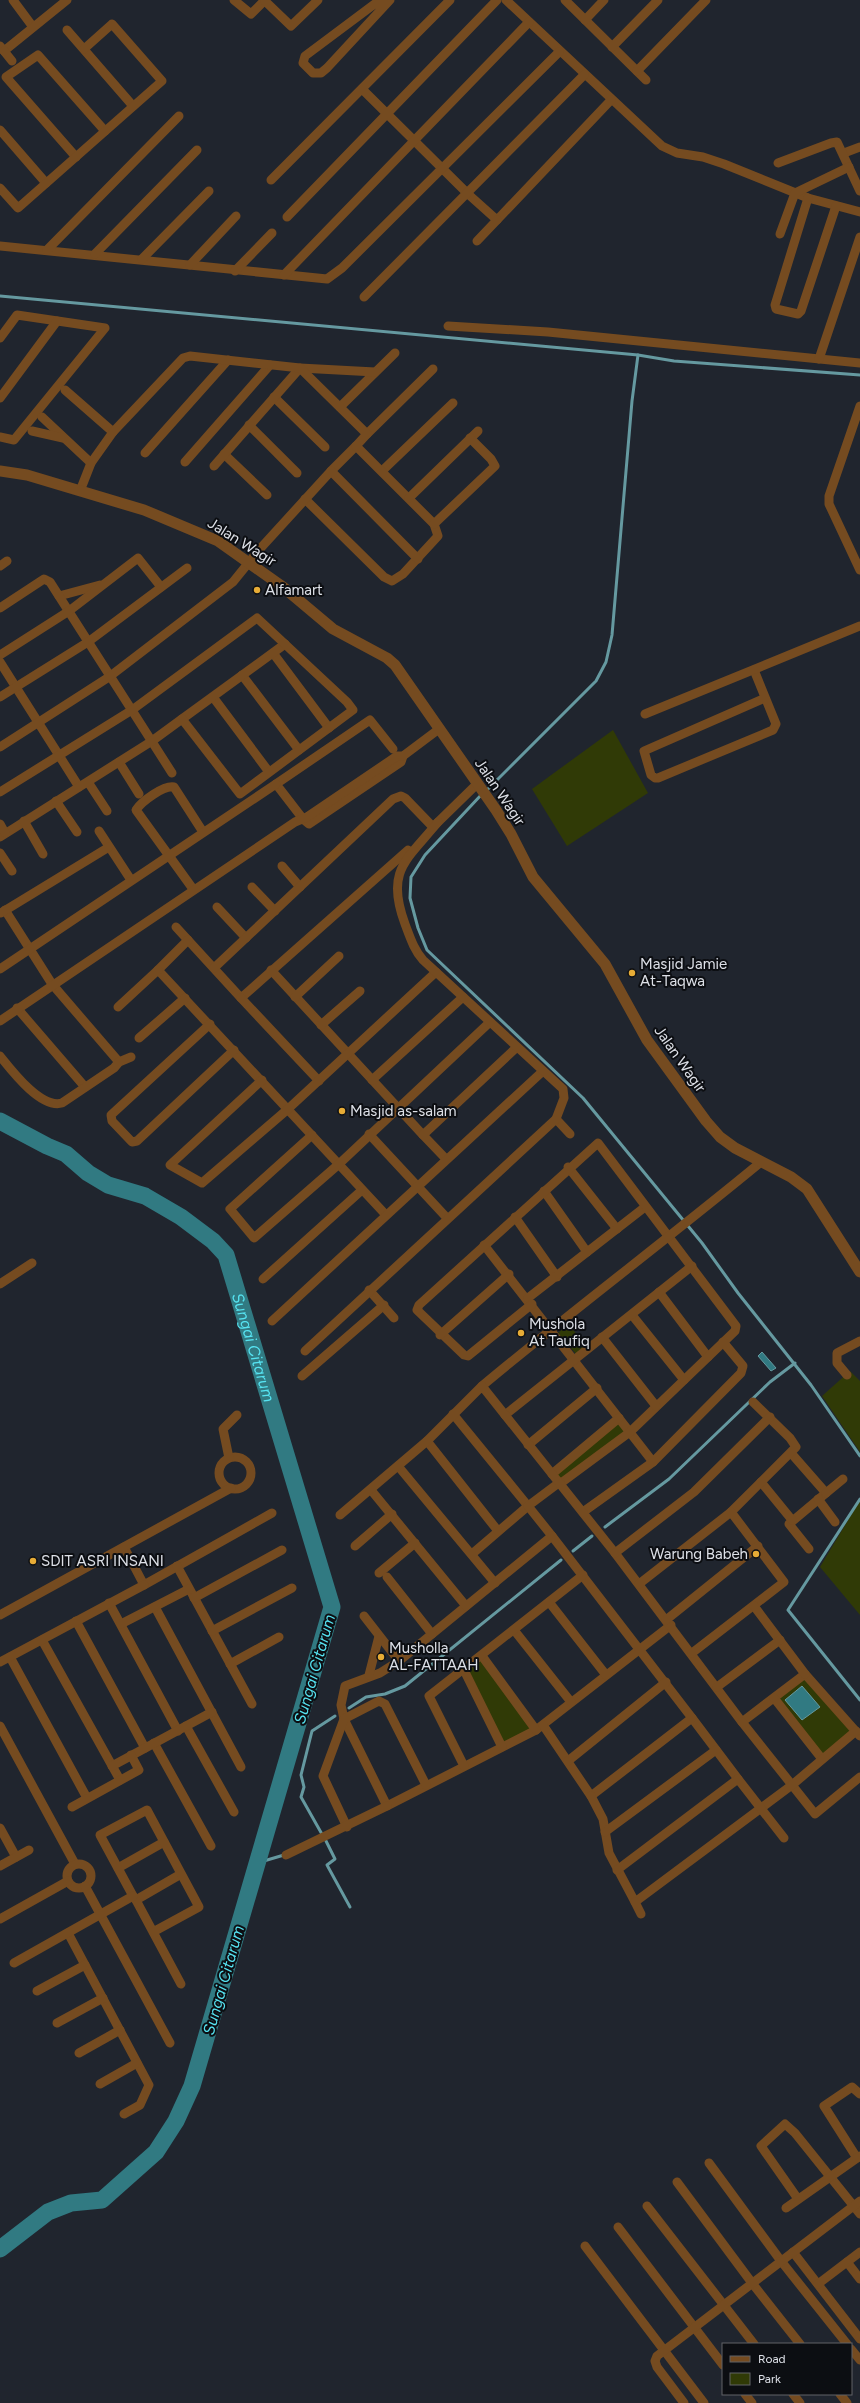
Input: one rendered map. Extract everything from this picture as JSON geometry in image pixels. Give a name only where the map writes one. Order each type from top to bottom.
[{"type":"street","points":[[13,0],[33,27]]},
{"type":"street","points":[[234,0],[251,14],[265,0],[291,26],[318,0]]},
{"type":"street","points":[[380,0],[305,56],[303,63],[313,73],[321,74],[390,0]]},
{"type":"street","points":[[271,180],[450,0]]},
{"type":"street","points":[[287,217],[388,115],[497,0]]},
{"type":"street","points":[[506,0],[559,52],[662,146],[677,153],[704,157],[724,164],[808,198],[860,212]]},
{"type":"street","points":[[565,0],[646,80]]},
{"type":"street","points":[[585,20],[604,0]]},
{"type":"street","points":[[612,47],[658,0]]},
{"type":"street","points":[[637,71],[706,0]]},
{"type":"street","points":[[12,61],[2,49],[33,27],[62,2]]},
{"type":"street","points":[[284,275],[416,142],[529,22]]},
{"type":"street","points":[[0,188],[18,208],[162,81],[112,24],[84,49]]},
{"type":"street","points":[[67,30],[134,106]]},
{"type":"street","points":[[0,246],[142,259],[235,271],[322,279],[332,278],[559,52]]},
{"type":"street","points":[[76,157],[6,77],[38,55],[105,131]]},
{"type":"street","points":[[364,297],[468,194],[584,75]]},
{"type":"street","points":[[362,89],[468,194],[497,220]]},
{"type":"street","points":[[477,241],[611,100]]},
{"type":"street","points":[[47,250],[180,116]]},
{"type":"street","points":[[0,130],[46,183]]},
{"type":"street","points":[[778,163],[835,142],[839,144],[844,153],[849,167],[859,186]]},
{"type":"street","points":[[844,153],[860,147]]},
{"type":"street","points":[[95,254],[197,150]]},
{"type":"street","points":[[780,234],[795,193],[849,167]]},
{"type":"street","points":[[142,259],[209,191]]},
{"type":"street","points":[[808,198],[775,306],[776,309],[787,313],[798,314],[801,311],[836,206]]},
{"type":"street","points":[[190,265],[236,216]]},
{"type":"street","points":[[235,271],[272,233]]},
{"type":"street","points":[[819,359],[860,236]]},
{"type":"street","points":[[0,338],[18,316],[104,328],[14,440],[0,437]]},
{"type":"street","points":[[0,398],[57,321]]},
{"type":"street","points":[[448,326],[548,332],[860,363]]},
{"type":"street","points":[[340,407],[395,353]]},
{"type":"street","points":[[80,491],[91,463],[113,432],[183,358],[228,360],[300,368],[375,372]]},
{"type":"street","points":[[145,453],[228,360]]},
{"type":"street","points":[[185,462],[270,365]]},
{"type":"street","points":[[214,466],[300,368]]},
{"type":"street","points":[[300,368],[367,434]]},
{"type":"street","points":[[0,747],[38,724],[109,676],[233,582],[305,499],[367,434],[433,369]]},
{"type":"street","points":[[65,390],[113,432]]},
{"type":"street","points":[[274,397],[324,447]]},
{"type":"street","points":[[382,471],[452,403]]},
{"type":"street","points":[[860,406],[829,496],[830,504],[860,570]]},
{"type":"street","points":[[42,417],[91,463]]},
{"type":"street","points":[[249,425],[297,473]]},
{"type":"street","points":[[32,431],[64,438]]},
{"type":"street","points":[[409,498],[478,431]]},
{"type":"street","points":[[434,524],[495,466],[491,459],[470,438]]},
{"type":"street","points":[[305,499],[389,580],[397,580],[418,559],[438,536],[434,524],[356,446]]},
{"type":"street","points":[[224,454],[266,495]]},
{"type":"street","name":"Jalan Wagir","points":[[0,471],[26,475],[144,510],[218,541],[283,587],[333,629],[387,658],[395,665],[479,785],[511,834],[533,877],[605,964],[647,1040],[691,1102],[720,1136],[735,1148],[792,1177],[807,1189],[860,1272]]},
{"type":"street","points":[[331,472],[418,559]]},
{"type":"street","points":[[0,655],[69,611],[138,558],[161,587]]},
{"type":"street","points":[[0,697],[88,642],[187,568]]},
{"type":"street","points":[[0,608],[44,579],[50,582],[172,773]]},
{"type":"street","points":[[59,596],[105,583]]},
{"type":"street","points":[[0,792],[132,710],[257,618],[347,702],[352,710],[240,794],[182,719]]},
{"type":"street","points":[[645,714],[860,626]]},
{"type":"street","points":[[0,824],[3,835],[88,782],[152,741],[285,644]]},
{"type":"street","points":[[273,653],[329,728]]},
{"type":"street","points":[[0,662],[79,787]]},
{"type":"street","points":[[754,670],[776,724],[774,730],[658,778],[651,775],[644,752],[765,698]]},
{"type":"street","points":[[242,675],[300,750]]},
{"type":"street","points":[[213,697],[269,772]]},
{"type":"street","points":[[0,969],[370,720],[394,749]]},
{"type":"street","points":[[0,1021],[16,1008],[295,822],[303,819],[397,756],[403,756],[439,729]]},
{"type":"street","points":[[119,762],[139,794]]},
{"type":"street","points":[[88,782],[107,811]]},
{"type":"street","points":[[276,784],[303,819]]},
{"type":"street","points":[[241,998],[479,785]]},
{"type":"street","points":[[193,890],[137,812],[137,808],[166,788],[174,787],[203,832]]},
{"type":"street","points":[[214,968],[397,797],[405,798],[436,825]]},
{"type":"street","points":[[56,801],[77,832]]},
{"type":"street","points":[[24,821],[43,854]]},
{"type":"street","points":[[305,1351],[369,1290],[556,1119],[564,1094],[563,1089],[418,955],[413,946],[400,911],[398,888],[404,863],[410,853],[436,825]]},
{"type":"street","points":[[99,831],[131,880]]},
{"type":"street","points":[[109,846],[2,912],[30,949],[52,984],[119,1062]]},
{"type":"street","points":[[0,853],[12,871]]},
{"type":"street","points":[[282,866],[300,887]]},
{"type":"street","points":[[252,887],[275,911]]},
{"type":"street","points":[[217,907],[246,938]]},
{"type":"street","points":[[176,927],[318,1081]]},
{"type":"street","points":[[118,1007],[188,940]]},
{"type":"street","points":[[296,997],[339,956]]},
{"type":"street","points":[[158,970],[210,1024],[386,1215]]},
{"type":"street","points":[[271,970],[446,1159]]},
{"type":"street","points":[[262,1080],[170,1165],[202,1183],[288,1109],[436,972]]},
{"type":"street","points":[[321,1025],[360,992]]},
{"type":"street","points":[[372,1080],[463,997]]},
{"type":"street","points":[[139,1038],[185,998]]},
{"type":"street","points":[[16,1008],[85,1087]]},
{"type":"street","points":[[312,1135],[230,1209],[254,1238],[339,1164],[369,1134],[490,1022]]},
{"type":"street","points":[[210,1024],[111,1115],[112,1121],[132,1142],[135,1143],[234,1050]]},
{"type":"street","points":[[423,1135],[517,1047]]},
{"type":"street","points":[[0,1056],[34,1094],[58,1104],[62,1103],[111,1071],[119,1062],[131,1057]]},
{"type":"street","points":[[272,1321],[543,1071]]},
{"type":"street","points":[[556,1119],[570,1134]]},
{"type":"street","points":[[369,1134],[447,1218]]},
{"type":"street","points":[[472,1554],[528,1506],[630,1432],[735,1331],[736,1326],[670,1237],[645,1208],[598,1143],[568,1167],[544,1191],[419,1305],[417,1310],[440,1335],[464,1355],[468,1356],[557,1277],[645,1208]]},
{"type":"street","points":[[340,1515],[427,1441],[482,1386],[551,1328],[690,1222],[761,1162]]},
{"type":"street","points":[[568,1167],[617,1229]]},
{"type":"street","points":[[263,1279],[362,1190]]},
{"type":"street","points":[[544,1191],[587,1252]]},
{"type":"street","points":[[515,1217],[557,1277]]},
{"type":"street","points":[[484,1245],[509,1274],[653,1462]]},
{"type":"street","points":[[0,1284],[32,1263]]},
{"type":"street","points":[[505,1415],[692,1266]]},
{"type":"street","points":[[440,1335],[509,1274]]},
{"type":"street","points":[[369,1290],[394,1318]]},
{"type":"street","points":[[659,1292],[708,1356]]},
{"type":"street","points":[[302,1376],[384,1306]]},
{"type":"street","points":[[632,1315],[684,1380]]},
{"type":"street","points":[[602,1337],[656,1406]]},
{"type":"street","points":[[847,1375],[837,1363],[837,1353],[860,1341]]},
{"type":"street","points":[[583,1512],[653,1462],[741,1373],[743,1366],[723,1342]]},
{"type":"street","points":[[482,1386],[669,1622],[742,1722],[815,1814],[860,1777]]},
{"type":"street","points":[[528,1445],[597,1388]]},
{"type":"street","points":[[639,1584],[731,1512],[796,1447],[795,1443],[753,1402]]},
{"type":"street","points":[[453,1414],[583,1574],[784,1838]]},
{"type":"street","points":[[229,1458],[223,1429],[237,1415]]},
{"type":"street","points":[[615,1553],[694,1492],[770,1417]]},
{"type":"street","points":[[552,1474],[619,1418]]},
{"type":"street","points":[[427,1441],[498,1531]]},
{"type":"street","points":[[791,1453],[826,1493]]},
{"type":"street","points":[[0,1616],[231,1488],[246,1484],[249,1480],[250,1469],[245,1460],[240,1458],[229,1458],[222,1464],[219,1474],[223,1483],[231,1488]]},
{"type":"street","points":[[398,1466],[495,1583]]},
{"type":"street","points":[[809,1549],[790,1524],[792,1520],[843,1479]]},
{"type":"street","points":[[761,1482],[792,1520]]},
{"type":"street","points":[[371,1490],[466,1606]]},
{"type":"street","points":[[818,1499],[835,1522]]},
{"type":"street","points":[[692,1653],[784,1582],[731,1512]]},
{"type":"street","points":[[0,1662],[144,1585],[272,1513]]},
{"type":"street","points":[[355,1546],[392,1514]]},
{"type":"street","points":[[387,1806],[344,1719],[341,1705],[345,1686],[369,1675],[380,1673],[399,1661],[552,1536]]},
{"type":"street","points":[[415,1543],[383,1575],[432,1634]]},
{"type":"street","points":[[286,1856],[347,1827],[540,1727],[640,1649],[669,1622],[758,1546]]},
{"type":"street","points":[[124,1547],[144,1585]]},
{"type":"street","points":[[194,1598],[282,1550]]},
{"type":"street","points":[[177,1566],[252,1704]]},
{"type":"street","points":[[464,1766],[429,1696],[482,1656],[583,1574]]},
{"type":"street","points":[[121,1624],[189,1588]]},
{"type":"street","points":[[212,1631],[292,1588]]},
{"type":"street","points":[[549,1602],[606,1676]]},
{"type":"street","points":[[110,1603],[182,1728],[234,1812]]},
{"type":"street","points":[[635,1902],[792,1785],[822,1759],[858,1734],[805,1674],[754,1606]]},
{"type":"street","points":[[155,1607],[242,1767]]},
{"type":"street","points":[[364,1616],[399,1661]]},
{"type":"street","points":[[76,1621],[145,1748]]},
{"type":"street","points":[[514,1630],[571,1702]]},
{"type":"street","points":[[369,1675],[379,1636]]},
{"type":"street","points":[[230,1664],[279,1637]]},
{"type":"street","points":[[42,1640],[120,1780]]},
{"type":"street","points":[[717,1687],[780,1640]]},
{"type":"street","points":[[482,1656],[568,1761],[600,1810],[609,1853],[641,1914]]},
{"type":"street","points":[[10,1657],[87,1798]]},
{"type":"street","points":[[464,1670],[502,1747]]},
{"type":"street","points":[[742,1722],[805,1674]]},
{"type":"street","points":[[568,1761],[666,1682]]},
{"type":"street","points":[[774,1698],[822,1759]]},
{"type":"street","points":[[347,1827],[323,1776],[344,1719],[378,1701],[385,1704],[426,1786]]},
{"type":"street","points":[[112,1766],[212,1712]]},
{"type":"street","points":[[591,1796],[692,1718]]},
{"type":"street","points":[[0,1726],[75,1864]]},
{"type":"street","points":[[154,1743],[211,1846]]},
{"type":"street","points":[[605,1832],[716,1750]]},
{"type":"street","points":[[72,1807],[139,1770],[131,1755]]},
{"type":"street","points":[[617,1870],[738,1779]]},
{"type":"street","points":[[153,1932],[199,1907],[146,1810],[100,1835],[181,1984]]},
{"type":"street","points":[[0,1828],[16,1857]]},
{"type":"street","points":[[118,1868],[164,1842]]},
{"type":"street","points":[[0,1866],[29,1850]]},
{"type":"street","points":[[75,1864],[84,1865],[90,1872],[90,1879],[85,1886],[75,1887],[68,1881],[68,1871],[75,1864]]},
{"type":"street","points":[[14,1963],[100,1914],[181,1874]]},
{"type":"street","points":[[0,1919],[68,1881]]},
{"type":"street","points":[[85,1886],[170,2043]]},
{"type":"street","points":[[68,1933],[149,2085],[140,2105],[124,2114]]},
{"type":"street","points":[[37,1991],[85,1965]]},
{"type":"street","points":[[57,2023],[102,1998]]},
{"type":"street","points":[[80,2054],[120,2030]]},
{"type":"street","points":[[100,2084],[137,2063]]},
{"type":"street","points":[[786,2208],[859,2157],[824,2106],[852,2087],[860,2094]]},
{"type":"street","points":[[798,2199],[761,2146],[783,2125],[788,2126],[796,2133],[829,2177],[857,2203],[860,2214]]},
{"type":"street","points":[[709,2163],[781,2261],[846,2343]]},
{"type":"street","points":[[677,2182],[752,2284],[799,2343]]},
{"type":"street","points":[[684,2403],[655,2361],[657,2356],[857,2203]]},
{"type":"street","points":[[647,2206],[753,2343]]},
{"type":"street","points":[[618,2227],[722,2364]]},
{"type":"street","points":[[585,2246],[704,2403]]},
{"type":"street","points":[[793,2252],[860,2339]]},
{"type":"street","points":[[818,2284],[860,2252]]},
{"type":"street","points":[[847,2262],[860,2279]]},
{"type":"street","points":[[852,2350],[860,2360]]},
{"type":"street","points":[[746,2395],[752,2403]]},
{"type":"street","points":[[794,2395],[800,2403]]},
{"type":"street","points":[[841,2395],[847,2403]]},
{"type":"green space","points":[[613,730],[648,793],[567,846],[532,789]]},
{"type":"green space","points":[[568,1324],[586,1345],[576,1354],[558,1333]]},
{"type":"green space","points":[[850,1371],[860,1381],[860,1452],[822,1396]]},
{"type":"green space","points":[[619,1418],[630,1432],[561,1483],[552,1474]]},
{"type":"green space","points":[[860,1500],[860,1615],[820,1567]]},
{"type":"green space","points":[[482,1656],[536,1730],[502,1747],[464,1670]]},
{"type":"green space","points":[[805,1677],[850,1731],[823,1755],[778,1697]]},
{"type":"water","points":[[762,1352],[776,1368],[771,1371],[758,1356]]},
{"type":"water","points":[[802,1686],[820,1707],[802,1720],[785,1700]]},
{"type":"waterway","points":[[0,296],[638,355],[674,361],[860,375]]},
{"type":"waterway","points":[[486,791],[596,681],[606,662],[612,635],[632,401],[638,355]]},
{"type":"waterway","points":[[482,794],[425,855],[411,877],[410,898],[418,928],[427,950],[583,1098],[702,1243],[738,1293],[811,1385],[860,1456]]},
{"type":"waterway","name":"Sungai Citarum","points":[[0,1121],[47,1146],[66,1154],[88,1173],[108,1185],[145,1196],[181,1217],[213,1241],[226,1255],[332,1607],[192,2086],[176,2121],[156,2152],[102,2200],[71,2203],[48,2212],[0,2249]]},
{"type":"waterway","points":[[605,1527],[669,1479],[770,1382],[795,1363]]},
{"type":"waterway","points":[[860,1499],[788,1610],[860,1700]]},
{"type":"waterway","points":[[573,1551],[592,1536]]},
{"type":"waterway","points":[[349,1708],[366,1697],[385,1694],[405,1686],[561,1560]]},
{"type":"waterway","points":[[323,1836],[301,1797],[304,1787],[301,1775],[312,1731],[335,1716]]},
{"type":"waterway","points":[[326,1841],[335,1859],[327,1865],[350,1907]]},
{"type":"waterway","points":[[257,1863],[284,1855]]},
{"type":"place","name":"Alfamart","points":[[257,590]]},
{"type":"place","name":"Masjid Jamie At-Taqwa","points":[[632,973]]},
{"type":"place","name":"Masjid as-salam","points":[[342,1111]]},
{"type":"place","name":"Mushola At Taufiq","points":[[521,1333]]},
{"type":"place","name":"Warung Babeh","points":[[756,1554]]},
{"type":"place","name":"SDIT ASRI INSANI","points":[[33,1561]]},
{"type":"place","name":"Musholla AL-FATTAAH","points":[[381,1657]]}]
